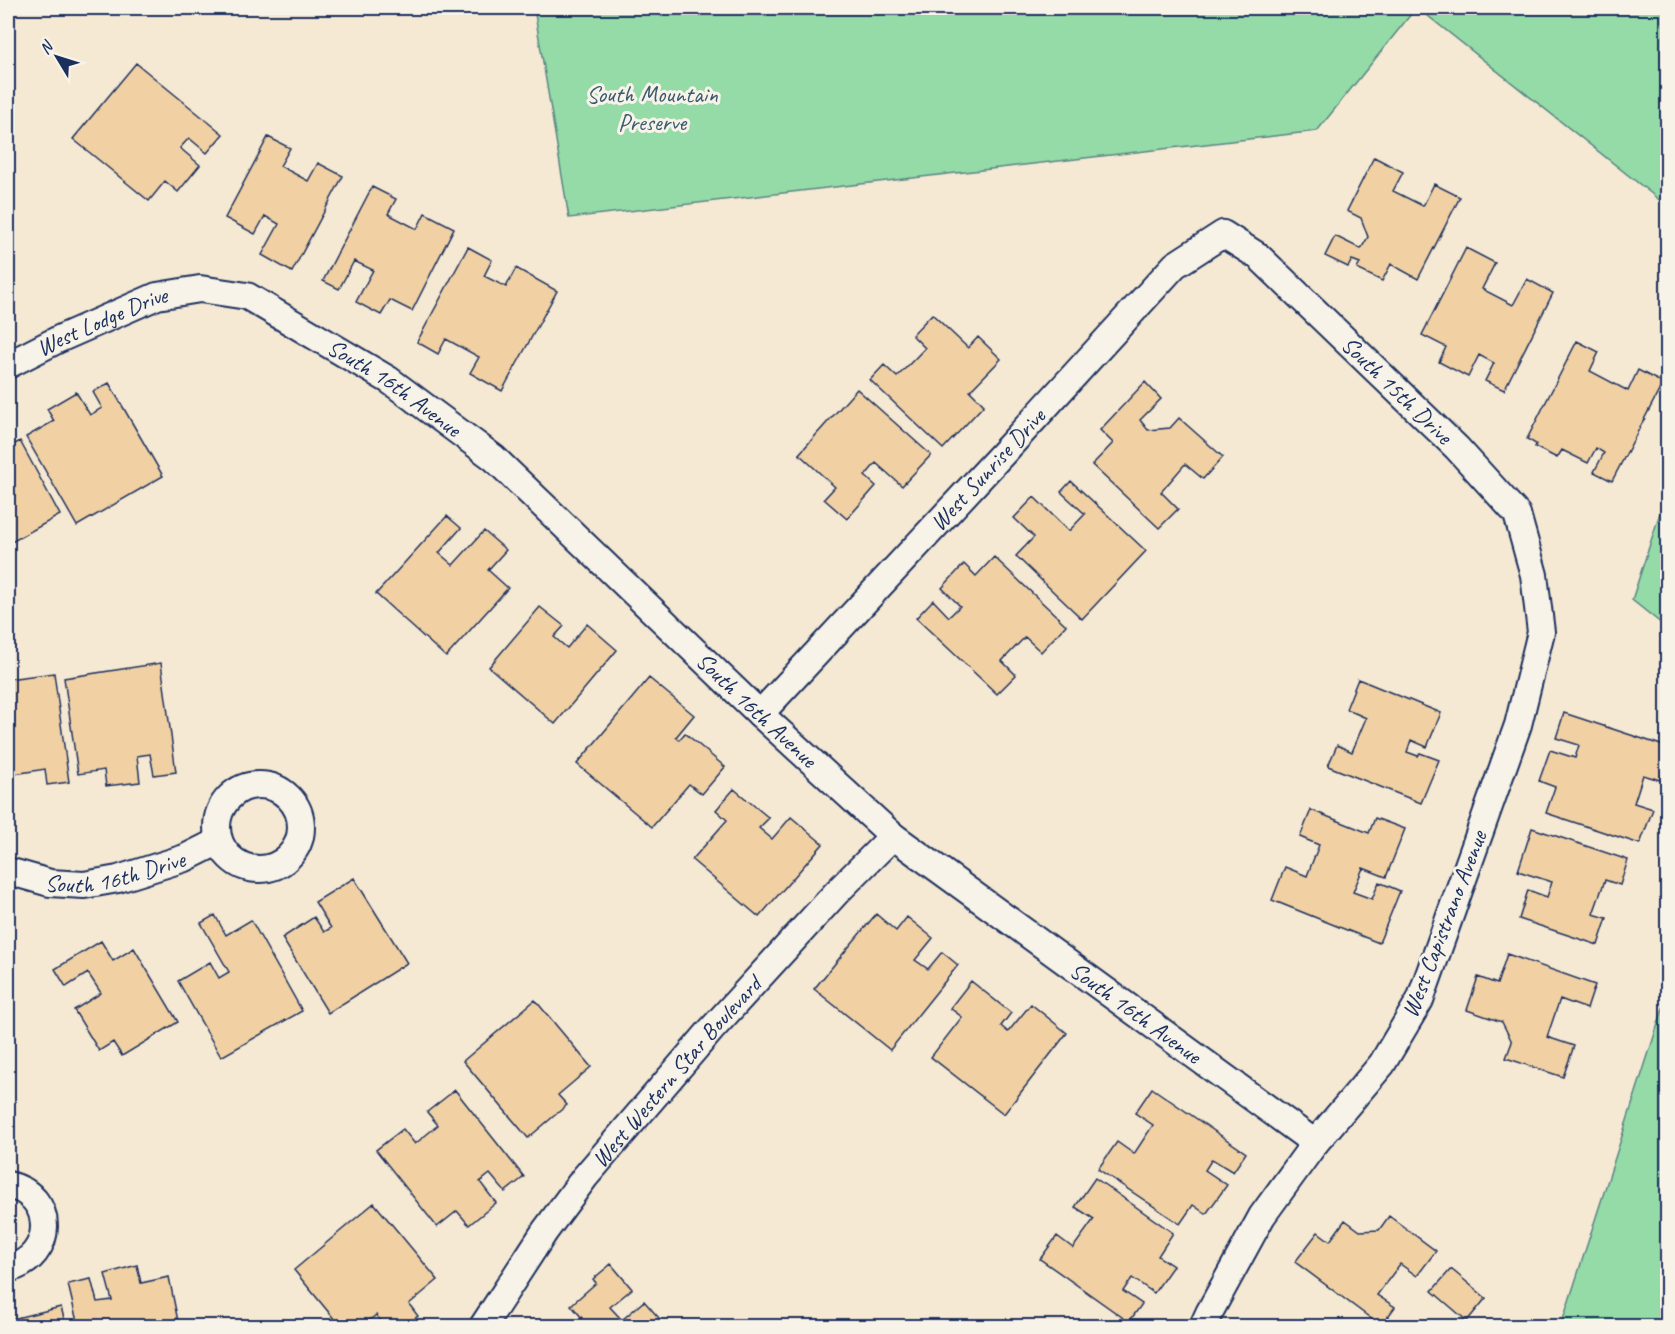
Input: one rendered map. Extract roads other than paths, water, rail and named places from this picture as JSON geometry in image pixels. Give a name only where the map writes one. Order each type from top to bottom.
[{"type":"street","name":"South 15th Drive","points":[[1223,234],[1258,256],[1457,448],[1517,514],[1534,575]]},
{"type":"street","name":"West Sunrise Drive","points":[[760,714],[1176,265],[1223,234]]},
{"type":"street","name":"South 16th Avenue","points":[[200,289],[247,296],[389,380],[494,458],[760,714],[893,836],[1315,1143]]},
{"type":"street","name":"West Lodge Drive","points":[[8,365],[59,339],[157,296],[200,289]]},
{"type":"street","name":"West Capistrano Avenue","points":[[1203,1326],[1262,1216],[1315,1143],[1382,1064],[1420,1000],[1518,725],[1540,633],[1534,575]]},
{"type":"street","name":"West Western Star Boulevard","points":[[483,1326],[545,1231],[585,1177],[711,1030],[837,892],[893,836]]},
{"type":"street","name":"South 16th Drive","points":[[8,871],[50,883],[84,885],[118,879],[185,858],[219,841]]},
{"type":"street","points":[[8,1185],[26,1192],[38,1204],[44,1221],[42,1239],[34,1255],[20,1266],[8,1269]]},
{"type":"park label","name":"South Mountain Preserve","points":[[652,108]]}]
